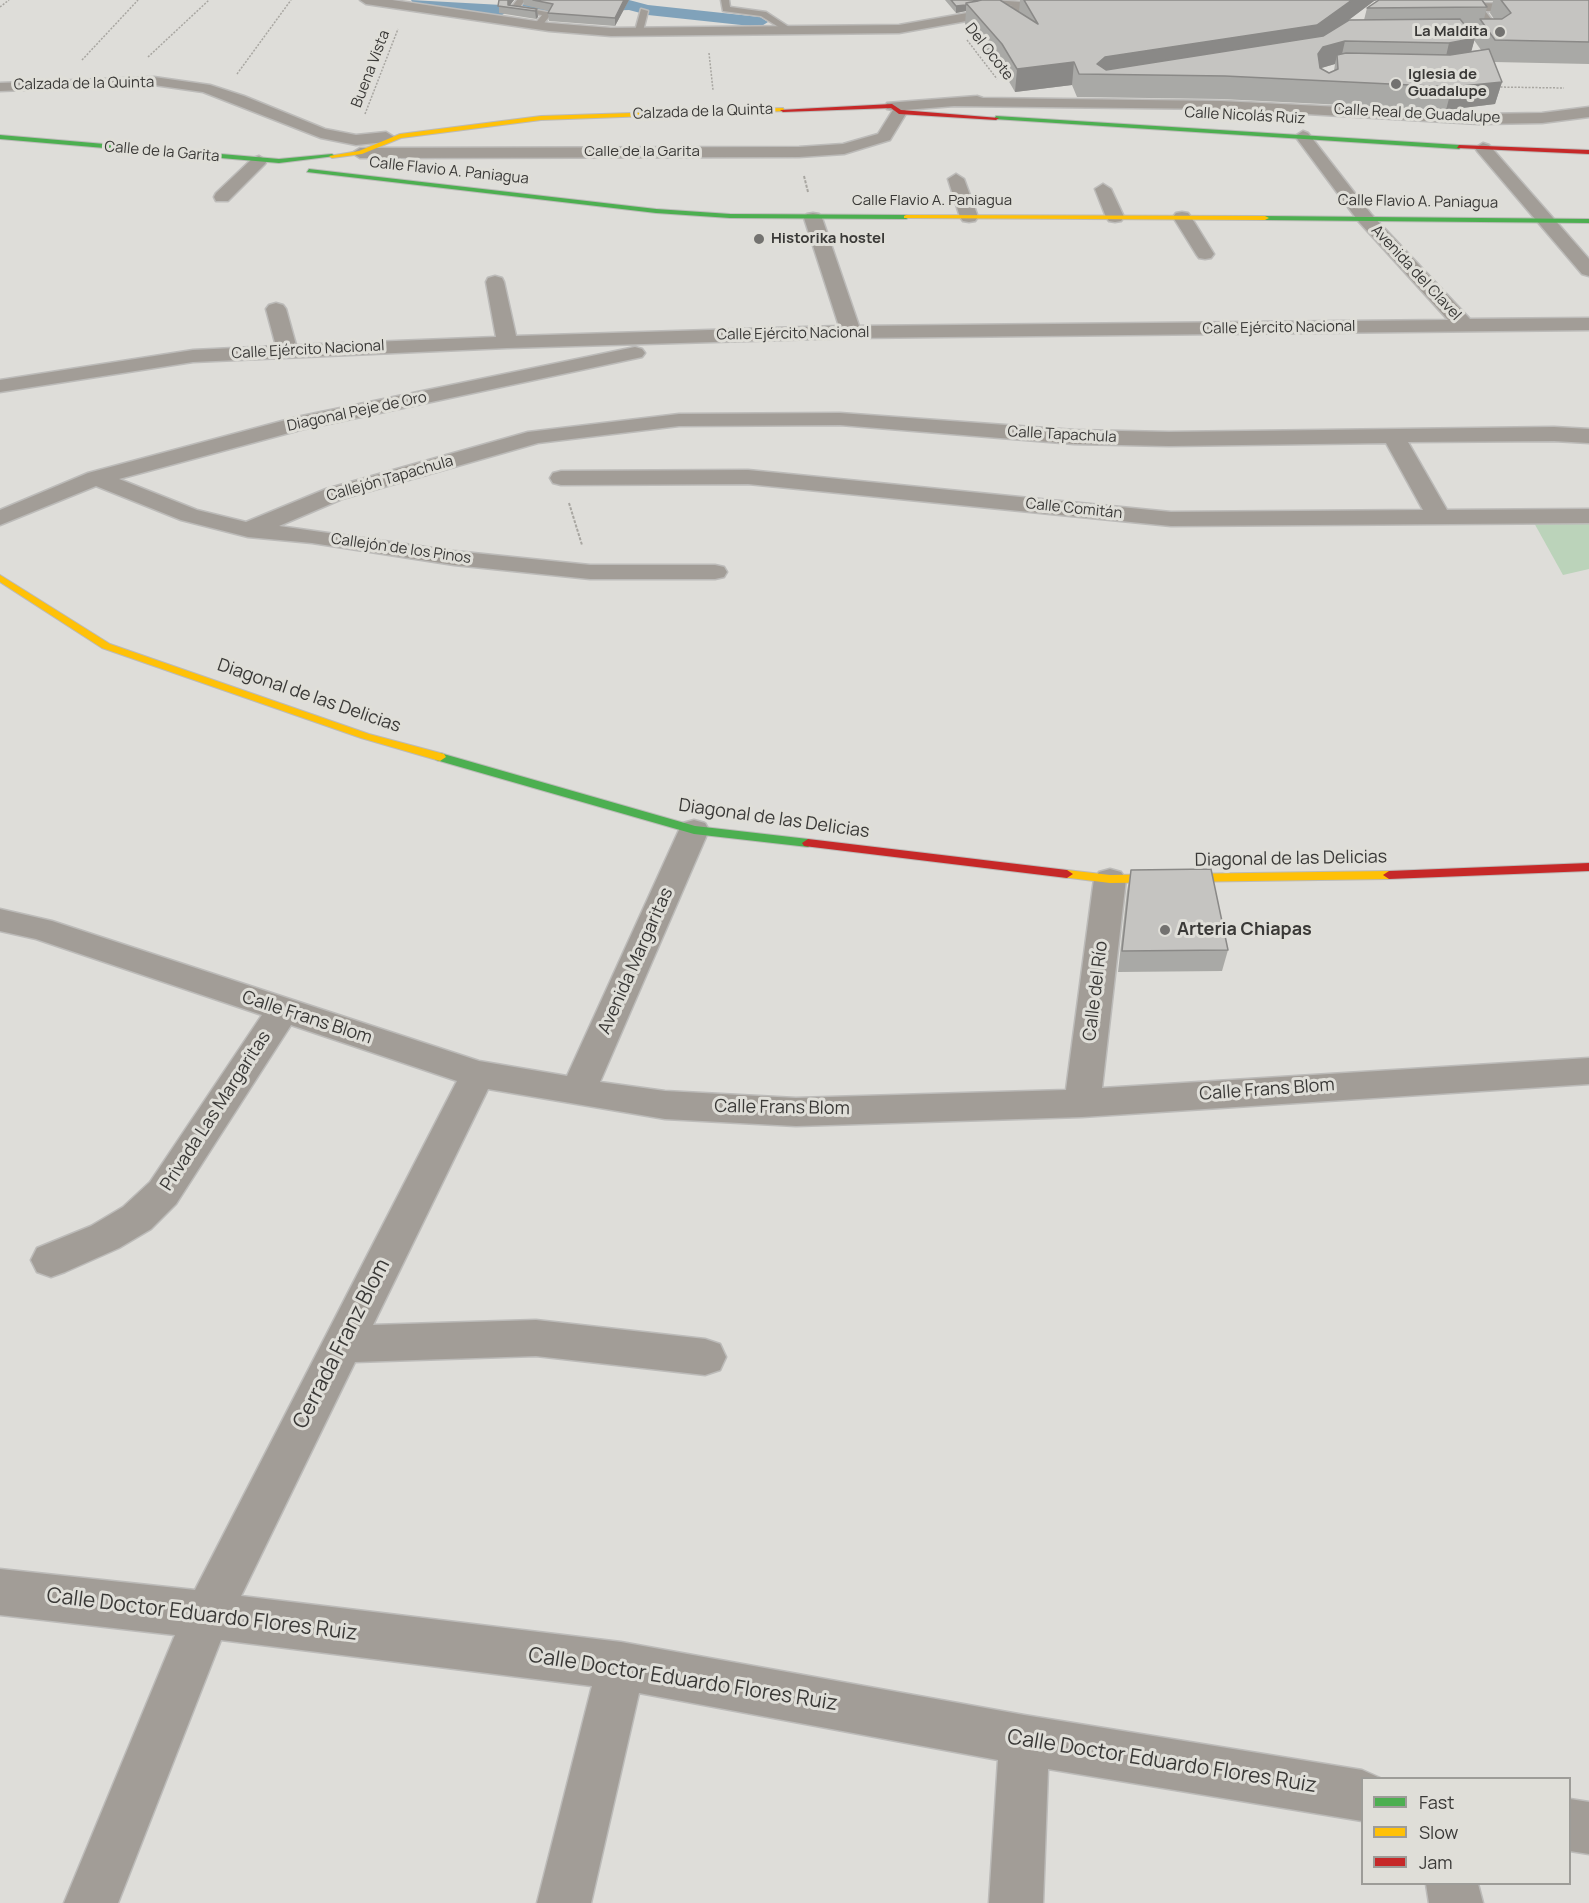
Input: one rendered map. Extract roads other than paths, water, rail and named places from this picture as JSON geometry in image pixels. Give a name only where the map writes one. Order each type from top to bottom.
[{"type":"street","points":[[366,0],[538,25],[611,32],[707,29],[899,29],[1062,0]]},
{"type":"street","points":[[1414,34],[1496,34],[1475,7],[1544,3]]},
{"type":"street","points":[[1460,34],[1473,52]]},
{"type":"street","name":"Calzada de la Quinta","points":[[0,87],[154,81],[205,88],[357,146],[400,136],[541,118],[896,109],[1075,89]]},
{"type":"street","name":"Calle Real de Guadalupe","points":[[956,102],[1221,105],[1479,119],[1542,118],[1589,112]]},
{"type":"street","name":"Calle de la Garita","points":[[0,137],[279,162],[357,146],[799,152],[844,149],[884,137],[896,109]]},
{"type":"street","name":"Calle Nicolás Ruiz","points":[[896,109],[1483,148],[1589,152]]},
{"type":"street","name":"Avenida del Clavel","points":[[1303,136],[1365,218],[1464,325]]},
{"type":"street","points":[[1483,148],[1589,270]]},
{"type":"street","points":[[222,197],[259,161]]},
{"type":"street","name":"Calle Flavio A. Paniagua","points":[[279,162],[316,173],[644,209],[730,216],[813,218],[1115,216],[1589,221]]},
{"type":"street","points":[[957,179],[969,217]]},
{"type":"street","points":[[1103,189],[1115,216]]},
{"type":"street","points":[[1182,217],[1205,254]]},
{"type":"street","points":[[813,218],[851,332]]},
{"type":"street","points":[[495,282],[507,342]]},
{"type":"street","points":[[276,309],[287,351]]},
{"type":"street","name":"Calle Ejército Nacional","points":[[0,386],[194,356],[507,342],[851,332],[1589,324]]},
{"type":"street","name":"Diagonal Peje de Oro","points":[[0,518],[96,478],[297,424],[722,335]]},
{"type":"street","name":"Calle Tapachula","points":[[536,437],[679,420],[806,419],[840,419],[1074,437],[1169,439],[1554,434],[1589,436]]},
{"type":"street","points":[[1393,436],[1439,517]]},
{"type":"street","name":"Callejón Tapachula","points":[[248,530],[334,494],[536,437]]},
{"type":"street","name":"Calle Comitán","points":[[561,478],[747,477],[1171,519],[1589,516]]},
{"type":"street","name":"Callejón de los Pinos","points":[[96,478],[189,515],[248,530],[312,536],[454,558],[590,572],[715,572]]},
{"type":"street","points":[[0,511],[24,507]]},
{"type":"street","name":"Diagonal de las Delicias","points":[[0,578],[106,646],[365,736],[694,830],[1110,879],[1403,875],[1589,867]]},
{"type":"street","name":"Avenida Margaritas","points":[[578,1092],[694,830]]},
{"type":"street","name":"Calle del Río","points":[[1082,1103],[1110,879]]},
{"type":"street","name":"Calle Frans Blom","points":[[0,920],[40,929],[477,1074],[664,1105],[796,1112],[1082,1103],[1589,1071]]},
{"type":"street","points":[[0,944],[40,929]]},
{"type":"street","name":"Privada Las Margaritas","points":[[51,1260],[105,1237],[137,1218],[163,1193],[283,1010]]},
{"type":"street","name":"Cerrada Franz Blom","points":[[91,1903],[207,1615],[477,1074]]},
{"type":"street","points":[[343,1344],[536,1338],[705,1357]]},
{"type":"street","name":"Calle Doctor Eduardo Flores Ruiz","points":[[0,1592],[621,1666],[1024,1740],[1361,1796]]},
{"type":"street","points":[[564,1903],[621,1666]]},
{"type":"street","points":[[1016,1903],[1024,1740]]},
{"type":"street","points":[[1571,1825],[1589,1828]]},
{"type":"street","points":[[1452,1885],[1456,1903]]},
{"type":"lane","points":[[521,0],[514,9],[548,13],[538,25]]},
{"type":"lane","points":[[725,0],[726,9],[763,14],[788,29]]},
{"type":"lane","points":[[994,2],[1038,5]]},
{"type":"lane","points":[[639,31],[644,11]]},
{"type":"waterway","points":[[418,0],[463,9],[502,10]]},
{"type":"waterway","points":[[524,8],[629,5],[648,10],[760,22]]},
{"type":"place","name":"La Maldita","points":[[1500,32]]},
{"type":"place","name":"Iglesia de Guadalupe","points":[[1396,84]]},
{"type":"place","name":"Historika hostel","points":[[759,239]]},
{"type":"place","name":"Arteria Chiapas","points":[[1165,930]]}]
